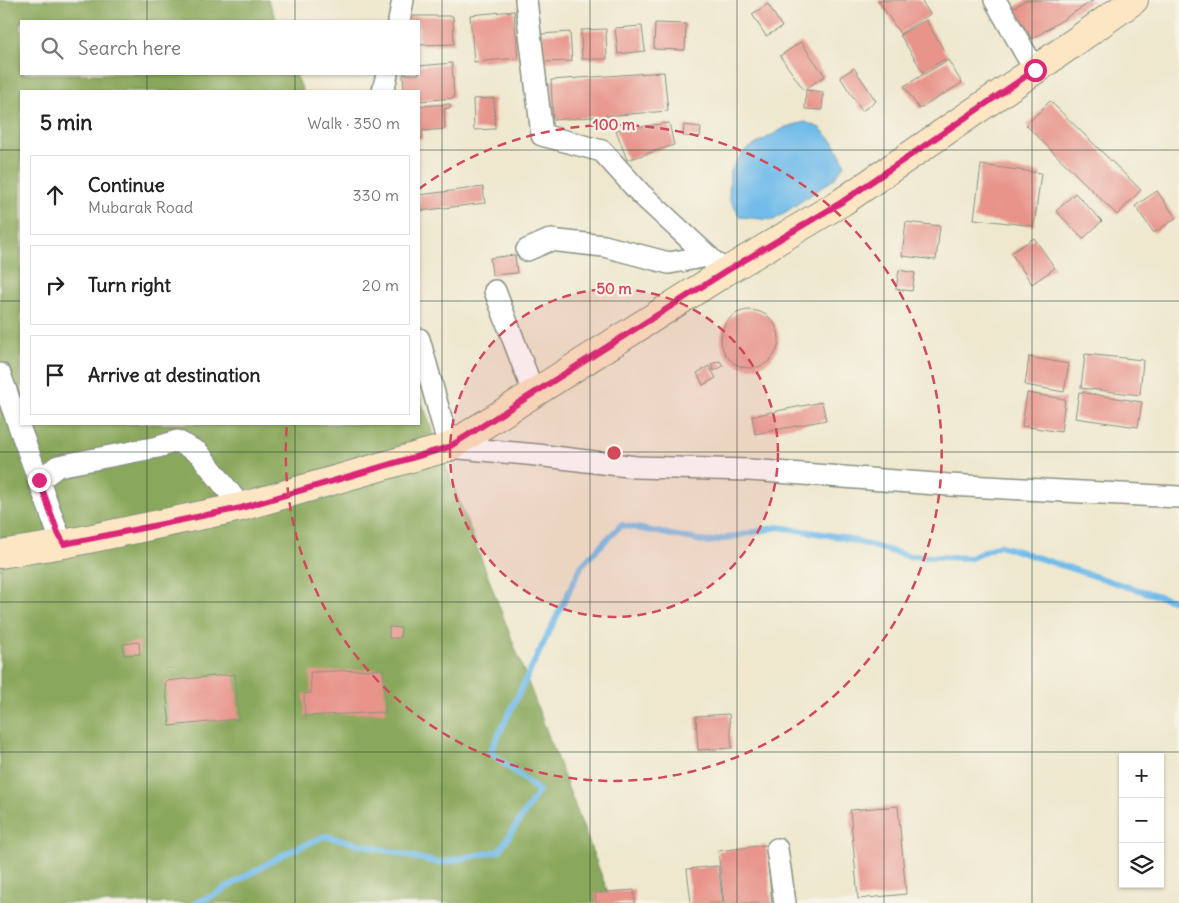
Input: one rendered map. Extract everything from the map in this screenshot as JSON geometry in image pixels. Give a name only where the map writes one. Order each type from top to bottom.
[{"type":"street","points":[[399,20],[404,0]]},
{"type":"street","points":[[526,0],[542,135],[602,151],[640,193],[717,264]]},
{"type":"street","points":[[995,0],[1035,70]]},
{"type":"street","points":[[0,554],[64,544],[241,508],[449,447],[534,394],[717,264],[842,202],[1134,0]]},
{"type":"street","points":[[383,90],[387,75]]},
{"type":"street","points":[[527,250],[550,240],[604,246],[669,263],[717,264]]},
{"type":"street","points":[[495,291],[534,394]]},
{"type":"street","points":[[420,343],[449,447]]},
{"type":"street","points":[[2,386],[58,533],[64,544]]},
{"type":"street","points":[[39,480],[58,466],[158,447],[177,441],[199,453],[241,508]]},
{"type":"street","points":[[449,447],[636,467],[750,470],[948,485],[1179,497]]},
{"type":"street","points":[[777,849],[785,903]]},
{"type":"green space","points":[[0,0],[268,0],[277,20],[20,20],[20,75],[296,75],[303,90],[20,90],[20,425],[420,425],[420,398],[612,903],[0,903]]},
{"type":"water","points":[[805,122],[820,128],[834,143],[845,164],[834,179],[774,220],[740,217],[729,198],[730,171],[744,151],[786,127]]},
{"type":"building","points":[[878,0],[921,0],[930,14],[900,34]]},
{"type":"building","points":[[1026,0],[1094,0],[1032,39],[1012,9]]},
{"type":"building","points":[[768,4],[782,27],[766,36],[752,14]]},
{"type":"building","points":[[514,11],[518,58],[474,62],[470,15]]},
{"type":"building","points":[[407,16],[453,16],[454,44],[420,45],[420,20],[407,20]]},
{"type":"building","points":[[926,20],[948,57],[923,72],[900,35]]},
{"type":"building","points":[[655,23],[686,24],[685,50],[654,49]]},
{"type":"building","points":[[642,26],[645,51],[618,54],[615,28]]},
{"type":"building","points":[[606,29],[607,59],[582,59],[581,30]]},
{"type":"building","points":[[570,32],[572,61],[543,62],[541,34]]},
{"type":"building","points":[[801,42],[825,76],[804,90],[780,56]]},
{"type":"building","points":[[948,60],[962,83],[919,109],[904,86]]},
{"type":"building","points":[[452,63],[454,98],[420,101],[420,90],[404,90],[403,75],[420,75],[420,66]]},
{"type":"building","points":[[854,68],[876,101],[862,111],[840,77]]},
{"type":"building","points":[[664,72],[668,111],[553,120],[551,80]]},
{"type":"building","points":[[806,90],[823,92],[822,110],[805,109]]},
{"type":"building","points":[[494,98],[495,129],[474,130],[473,99]]},
{"type":"building","points":[[1050,101],[1141,190],[1117,215],[1026,125]]},
{"type":"building","points":[[450,104],[450,108],[444,109],[445,129],[422,131],[422,139],[420,139],[420,106]]},
{"type":"building","points":[[669,123],[674,145],[627,160],[616,130]]},
{"type":"building","points":[[684,125],[701,127],[700,137],[683,136]]},
{"type":"building","points":[[981,165],[1041,173],[1034,226],[974,219]]},
{"type":"building","points":[[483,187],[485,203],[420,211],[420,195]]},
{"type":"building","points":[[1157,191],[1176,218],[1154,233],[1135,206]]},
{"type":"building","points":[[1075,193],[1102,221],[1083,239],[1056,211]]},
{"type":"building","points":[[906,222],[940,226],[936,260],[902,256]]},
{"type":"building","points":[[1034,238],[1055,268],[1032,284],[1011,253]]},
{"type":"building","points":[[515,255],[517,273],[492,275],[490,258]]},
{"type":"building","points":[[899,270],[915,273],[912,291],[896,289]]},
{"type":"building","points":[[750,310],[766,315],[774,323],[779,339],[774,355],[766,363],[750,368],[734,363],[726,355],[721,339],[726,323],[734,315]]},
{"type":"building","points":[[1085,354],[1143,360],[1140,395],[1081,388]]},
{"type":"building","points":[[1029,357],[1069,364],[1064,392],[1025,385]]},
{"type":"building","points":[[720,361],[723,366],[714,371],[711,364]]},
{"type":"building","points":[[709,366],[716,378],[703,385],[697,373]]},
{"type":"building","points":[[1079,392],[1142,402],[1138,427],[1075,418]]},
{"type":"building","points":[[1027,393],[1065,399],[1061,432],[1022,426]]},
{"type":"building","points":[[822,402],[826,420],[755,434],[752,416]]},
{"type":"building","points":[[389,627],[401,628],[400,638],[389,638]]},
{"type":"building","points":[[139,642],[140,654],[124,655],[123,644]]},
{"type":"building","points":[[383,669],[386,712],[305,716],[304,694],[311,693],[310,672]]},
{"type":"building","points":[[235,674],[239,719],[170,726],[165,681]]},
{"type":"building","points":[[729,714],[732,748],[698,750],[696,716]]},
{"type":"building","points":[[898,806],[906,894],[858,899],[850,810]]},
{"type":"building","points":[[766,845],[772,903],[724,903],[718,851]]},
{"type":"building","points":[[718,866],[723,903],[691,903],[687,869]]},
{"type":"building","points":[[634,890],[635,903],[596,903],[595,893]]},
{"type":"waterway","points":[[196,903],[216,894],[284,854],[325,836],[439,863],[499,851],[539,791],[490,752],[582,565],[621,525],[708,542],[778,527],[841,537],[908,556],[971,558],[999,545],[1179,602]]},
{"type":"route","points":[[39,480],[58,533],[64,544],[241,508],[449,447],[725,272],[842,202],[1035,70]]}]
